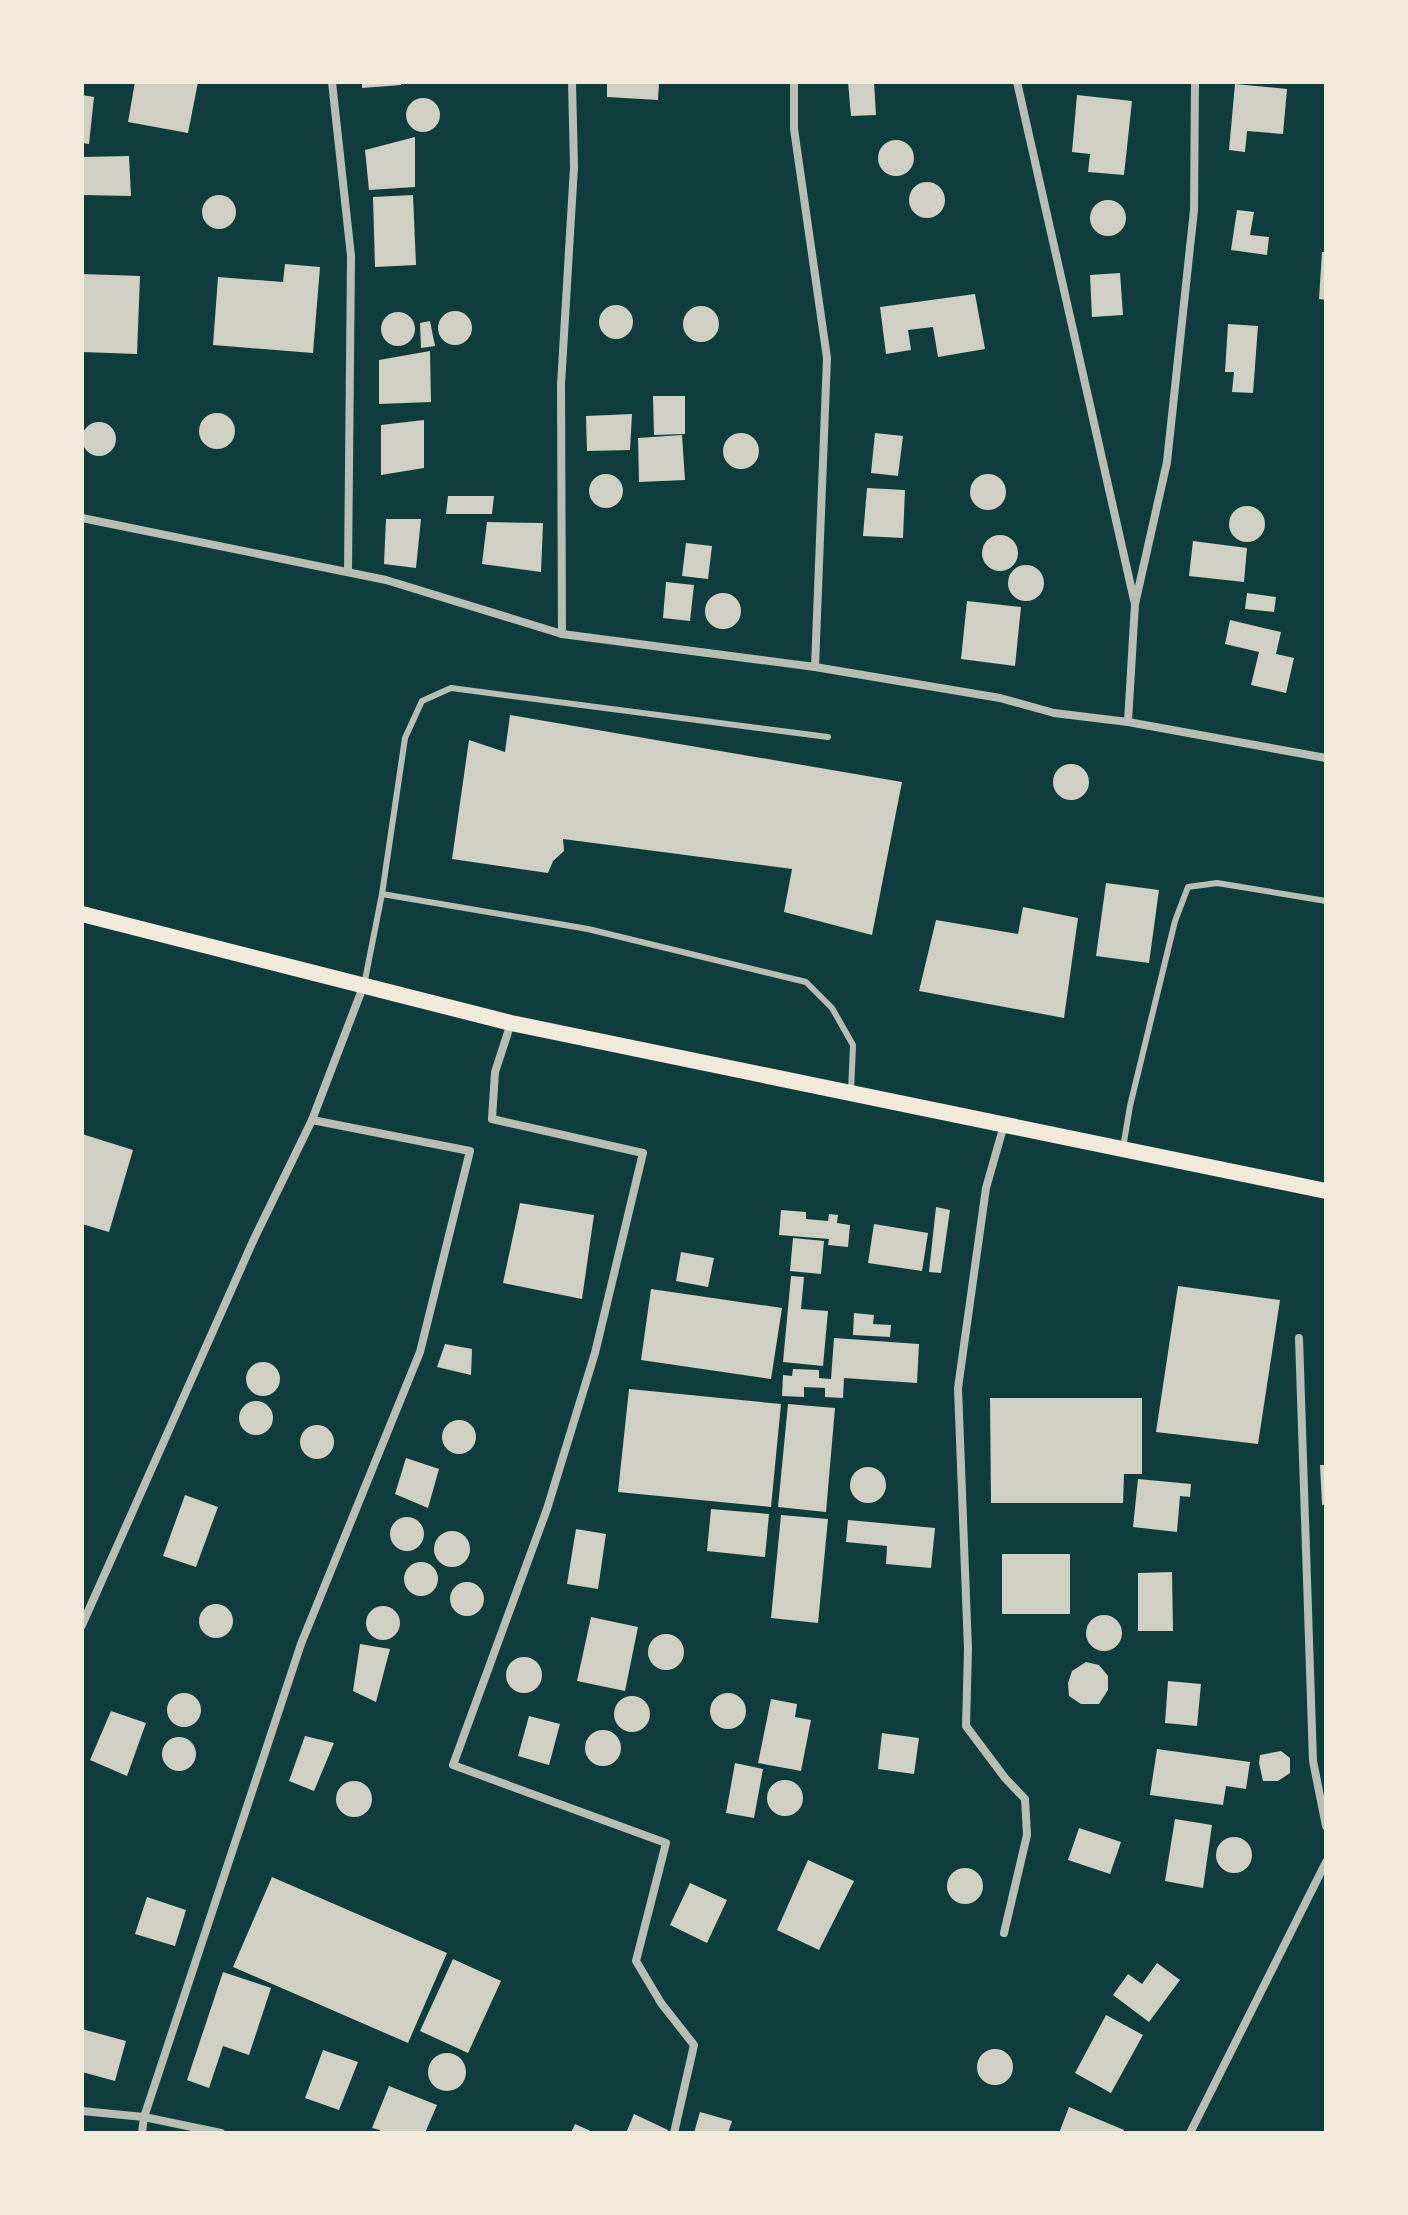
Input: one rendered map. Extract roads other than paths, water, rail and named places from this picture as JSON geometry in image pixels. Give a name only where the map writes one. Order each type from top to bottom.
[{"type":"main road","points":[[82,914],[511,1023],[1326,1191]]},
{"type":"street","points":[[332,82],[351,256],[348,572]]},
{"type":"street","points":[[562,634],[561,385],[574,167],[572,82]]},
{"type":"street","points":[[794,82],[794,129],[827,358],[815,667]]},
{"type":"street","points":[[1017,82],[1135,604]]},
{"type":"street","points":[[1128,722],[1135,604],[1167,462],[1194,210],[1195,82]]},
{"type":"street","points":[[82,518],[386,580],[562,634],[815,667],[1000,698],[1054,713],[1128,722],[1326,758]]},
{"type":"street","points":[[82,1625],[254,1239],[312,1120],[363,987]]},
{"type":"street","points":[[511,1023],[495,1072],[492,1119],[643,1153],[595,1353],[552,1495],[453,1765],[666,1843],[636,1961],[661,2003],[694,2045],[674,2133]]},
{"type":"street","points":[[142,2133],[144,2117],[301,1644],[420,1352],[470,1151],[312,1120]]},
{"type":"street","points":[[1004,1124],[986,1188],[958,1388],[968,1649],[966,1726],[1025,1799],[1027,1835],[1004,1933]]},
{"type":"street","points":[[1299,1338],[1313,1761],[1326,1826]]},
{"type":"street","points":[[1190,2133],[1326,1862]]},
{"type":"street","points":[[82,2111],[144,2117],[221,2133]]},
{"type":"lane","points":[[363,987],[382,894],[405,738],[422,701],[451,688],[828,737]]},
{"type":"lane","points":[[1123,1148],[1130,1106],[1168,952],[1188,887],[1217,883],[1326,901]]},
{"type":"lane","points":[[382,894],[588,929],[806,982],[832,1008],[853,1045],[851,1092]]}]
